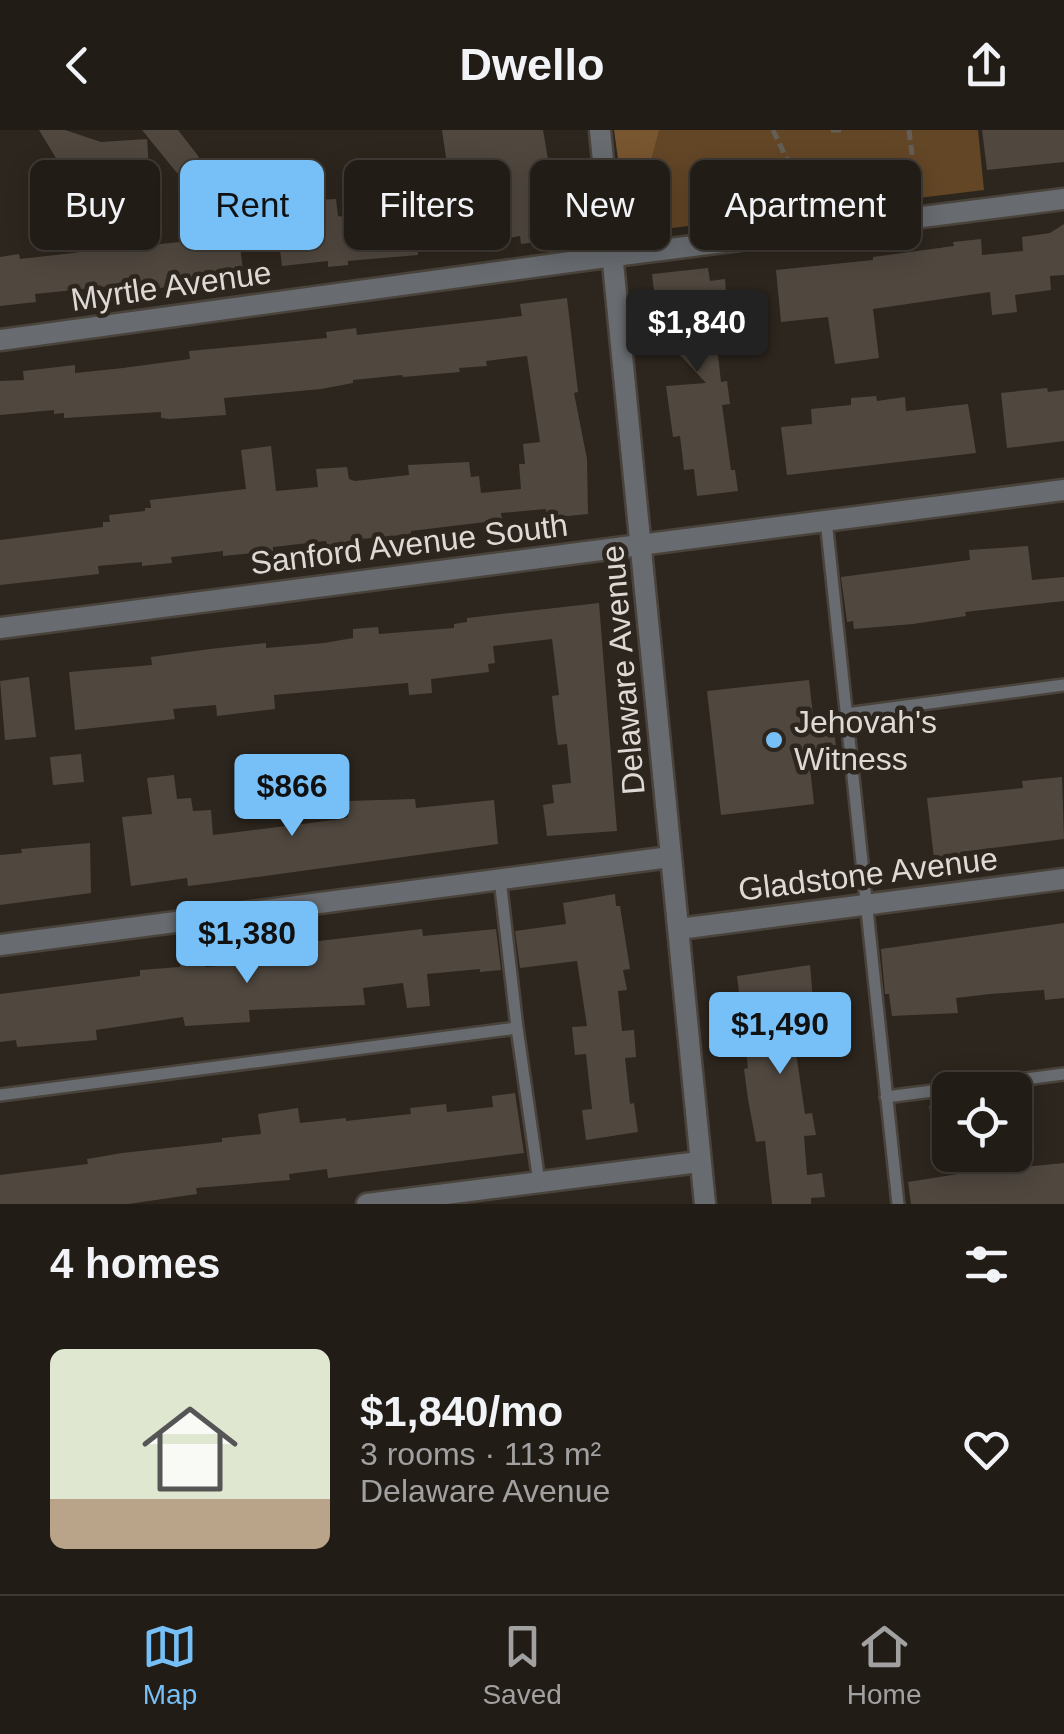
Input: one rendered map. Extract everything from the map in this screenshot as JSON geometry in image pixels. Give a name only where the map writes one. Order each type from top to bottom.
[{"type":"street","name":"Delaware Avenue","points":[[600,130],[705,1204]]},
{"type":"street","name":"Myrtle Avenue","points":[[921,218],[1064,199]]},
{"type":"street","name":"Myrtle Avenue","points":[[0,340],[690,247]]},
{"type":"street","name":"Sanford Avenue South","points":[[0,628],[1064,490]]},
{"type":"street","points":[[0,945],[670,856]]},
{"type":"street","name":"Gladstone Avenue","points":[[679,928],[1064,879]]},
{"type":"street","points":[[367,1204],[528,1187],[699,1162]]},
{"type":"lane","points":[[826,520],[898,1204]]},
{"type":"lane","points":[[846,714],[1064,685]]},
{"type":"lane","points":[[500,879],[517,1028],[528,1187]]},
{"type":"lane","points":[[0,1095],[517,1028]]},
{"type":"lane","points":[[886,1096],[1064,1074]]},
{"type":"path","points":[[773,130],[788,160]]},
{"type":"path","points":[[831,130],[845,130]]},
{"type":"path","points":[[908,130],[912,160]]},
{"type":"shaded area","points":[[614,130],[659,130],[651,160],[618,160]]},
{"type":"shaded area","points":[[622,130],[978,130],[984,190],[921,198],[921,160],[690,160],[690,226],[670,228],[670,160],[629,160]]},
{"type":"building","points":[[39,130],[65,130],[101,142],[147,139],[148,160],[57,160]]},
{"type":"building","points":[[142,130],[178,130],[199,157],[180,160],[177,173]]},
{"type":"building","points":[[442,130],[543,130],[548,160],[530,160],[530,243],[521,244],[520,236],[510,238],[510,160],[446,160]]},
{"type":"building","points":[[982,130],[1064,130],[1064,162],[987,170]]},
{"type":"building","points":[[336,199],[338,216],[344,217],[344,250],[418,250],[418,255],[348,261],[348,265],[328,267],[328,261],[282,266],[280,250],[324,250],[324,200]]},
{"type":"building","points":[[1064,224],[1064,275],[1050,276],[1051,290],[1015,295],[1017,312],[992,315],[990,292],[873,309],[879,358],[835,364],[828,317],[781,322],[776,270],[873,260],[981,239],[982,255],[1023,251],[1022,237],[1050,233]]},
{"type":"building","points":[[180,242],[180,250],[241,250],[243,271],[239,272],[240,277],[153,289],[152,282],[35,294],[36,302],[0,306],[0,257],[160,250],[160,244]]},
{"type":"building","points":[[708,268],[710,281],[725,279],[727,309],[713,310],[721,382],[727,381],[730,404],[722,405],[731,470],[735,470],[738,491],[697,496],[694,469],[684,470],[680,436],[673,437],[666,386],[706,383],[665,339],[663,315],[657,316],[652,274]]},
{"type":"building","points":[[567,298],[578,392],[574,393],[587,459],[588,514],[558,517],[558,511],[546,509],[501,513],[502,520],[411,531],[361,542],[327,545],[326,541],[273,547],[273,551],[171,557],[172,563],[98,566],[99,574],[0,585],[0,540],[103,527],[103,522],[110,522],[109,515],[151,508],[150,500],[246,489],[241,450],[271,446],[276,491],[318,487],[316,469],[347,467],[349,479],[355,481],[409,475],[408,465],[469,462],[471,477],[479,476],[481,493],[521,489],[519,464],[525,464],[523,444],[540,442],[527,356],[486,361],[487,366],[459,368],[460,372],[353,380],[321,389],[224,398],[226,415],[170,419],[161,418],[161,412],[64,418],[64,413],[54,414],[54,410],[0,415],[0,381],[24,380],[23,371],[75,365],[75,373],[123,368],[190,359],[189,351],[327,338],[326,332],[356,328],[357,335],[522,316],[520,304]]},
{"type":"building","points":[[1047,388],[1048,392],[1064,390],[1064,441],[1007,448],[1001,393]]},
{"type":"building","points":[[876,396],[877,401],[905,397],[906,411],[968,404],[976,453],[787,475],[781,427],[812,424],[811,409],[851,405],[851,398]]},
{"type":"building","points":[[1028,546],[1032,580],[1064,577],[1064,601],[965,612],[966,616],[913,624],[854,629],[853,621],[847,622],[841,577],[970,560],[969,550]]},
{"type":"building","points":[[599,603],[617,831],[547,836],[543,805],[554,803],[552,785],[571,783],[567,744],[558,745],[556,732],[552,696],[559,695],[552,639],[493,646],[495,663],[488,664],[489,672],[431,679],[432,693],[409,695],[408,683],[274,695],[275,709],[217,716],[216,705],[173,709],[175,719],[75,730],[69,672],[152,665],[151,657],[210,649],[266,643],[266,648],[324,643],[353,638],[353,629],[378,627],[379,634],[454,628],[454,624],[467,622],[467,618]]},
{"type":"building","points":[[29,677],[36,737],[5,740],[0,681]]},
{"type":"building","name":"Jehovah's Witness","points":[[809,680],[814,725],[833,723],[837,755],[809,758],[814,804],[721,815],[707,691]]},
{"type":"building","points":[[81,754],[84,782],[53,785],[50,757]]},
{"type":"building","points":[[174,775],[177,799],[191,798],[193,811],[211,810],[213,835],[342,819],[348,817],[347,801],[415,799],[416,808],[494,800],[498,844],[188,886],[187,878],[131,886],[122,817],[152,814],[147,778]]},
{"type":"building","points":[[1062,777],[1064,839],[934,859],[927,798],[1023,788],[1022,781]]},
{"type":"building","points":[[90,843],[91,893],[0,905],[0,855],[22,853],[21,849]]},
{"type":"building","points":[[615,894],[630,969],[623,970],[627,990],[618,991],[622,1031],[634,1030],[636,1057],[625,1058],[630,1104],[634,1103],[638,1132],[586,1140],[582,1110],[592,1109],[586,1054],[575,1055],[572,1027],[587,1026],[577,961],[520,968],[515,931],[566,924],[563,903]]},
{"type":"building","points":[[1064,923],[1064,998],[1045,1000],[1044,990],[990,994],[956,998],[958,1013],[892,1016],[889,994],[885,994],[881,949]]},
{"type":"building","points":[[422,929],[423,936],[496,929],[501,970],[427,974],[430,1006],[407,1008],[403,983],[363,988],[365,1005],[249,1010],[250,1022],[185,1026],[183,1017],[96,1030],[97,1040],[17,1047],[16,1040],[0,1042],[0,994],[140,976],[140,970],[180,967],[180,962],[204,959],[205,967],[286,961],[284,945]]},
{"type":"building","points":[[810,965],[813,1000],[806,1000],[813,1043],[795,1046],[805,1114],[812,1113],[816,1135],[804,1136],[807,1175],[822,1173],[825,1197],[811,1198],[811,1204],[772,1204],[765,1141],[756,1142],[748,1099],[737,976]]},
{"type":"building","points":[[515,1093],[524,1153],[328,1178],[327,1169],[289,1174],[290,1180],[196,1188],[197,1194],[128,1204],[0,1204],[0,1175],[261,1134],[258,1114],[298,1108],[300,1123],[346,1121],[411,1114],[410,1108],[446,1104],[447,1112],[493,1107],[492,1096]]},
{"type":"building","points":[[1064,1163],[1064,1204],[911,1204],[908,1182],[958,1174],[1032,1172],[1032,1166]]},
{"type":"place","name":"Jehovah's Witness","points":[[774,740]]}]
